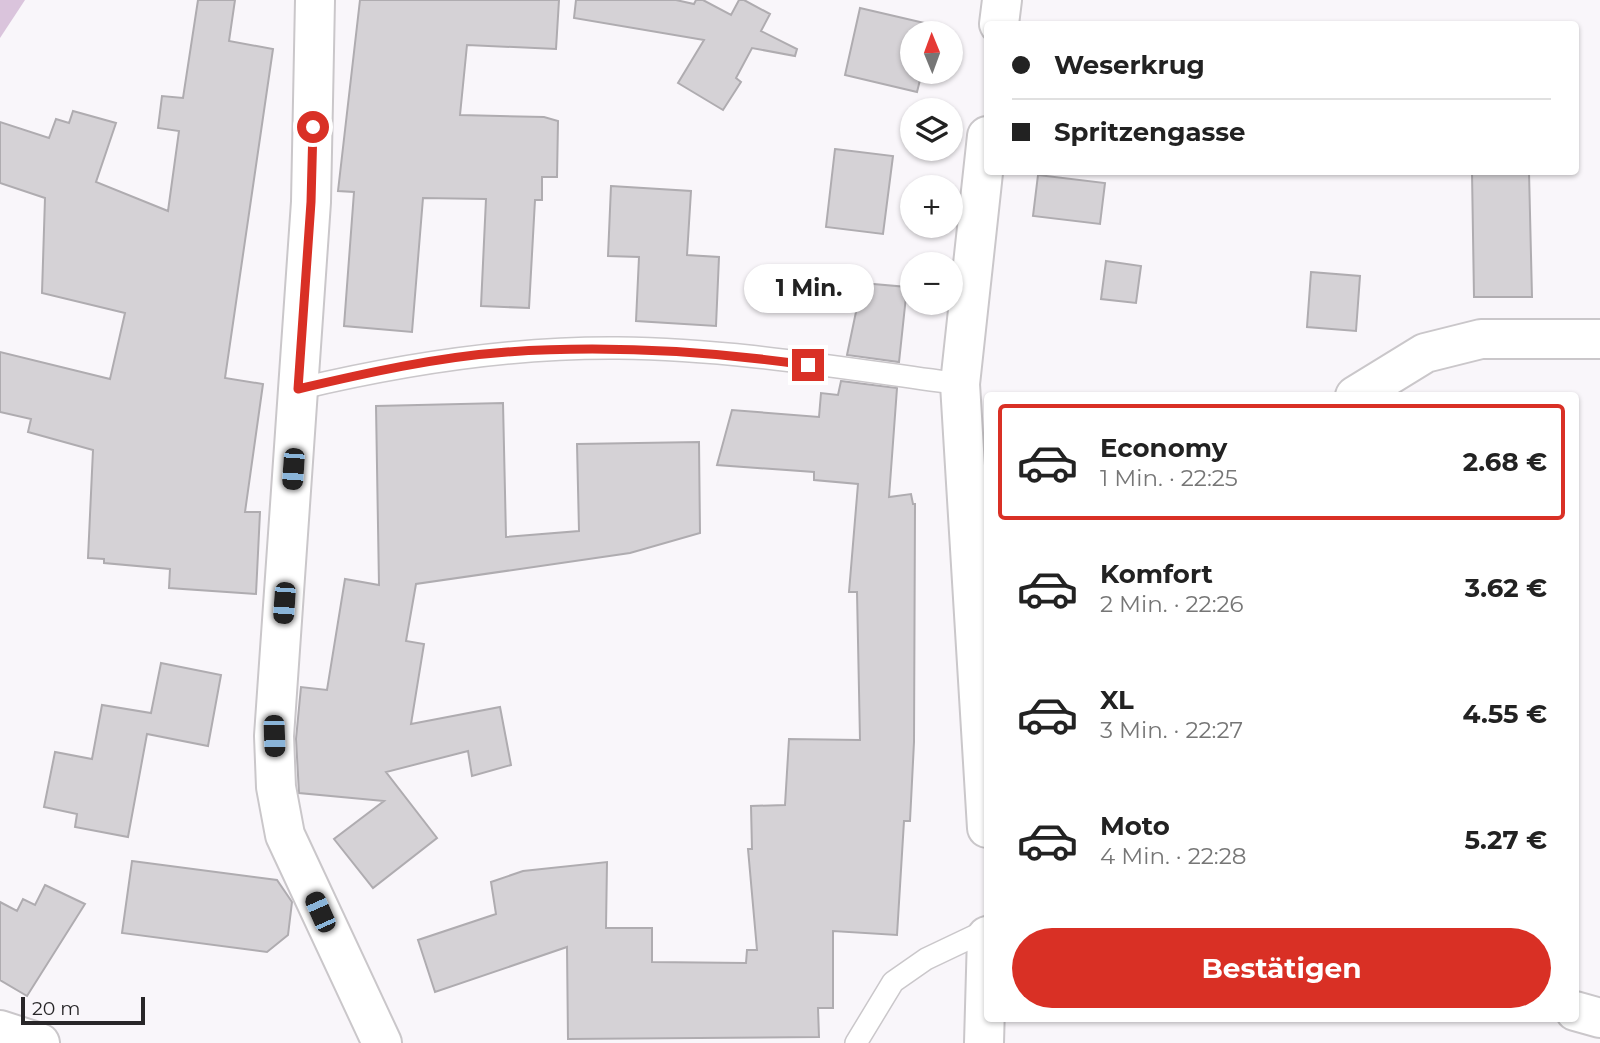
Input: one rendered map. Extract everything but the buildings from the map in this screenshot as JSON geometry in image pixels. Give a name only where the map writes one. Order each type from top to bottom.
[{"type":"street","points":[[316,0],[311,202],[274,736],[276,787],[285,835],[382,1043]]},
{"type":"street","points":[[999,21],[1002,0]]},
{"type":"street","points":[[984,175],[969,400],[984,757]]},
{"type":"street","points":[[1362,392],[1425,354],[1481,339],[1600,339]]},
{"type":"street","points":[[1579,1013],[1600,1018]]},
{"type":"street","points":[[984,1043],[985,1022]]},
{"type":"street","points":[[0,1030],[40,1043]]},
{"type":"lane","points":[[298,389],[389,369],[505,352],[618,348],[733,355],[969,400]]},
{"type":"lane","points":[[856,1043],[893,982],[926,959],[984,931]]},
{"type":"shaded area","points":[[0,0],[25,0],[0,38]]},
{"type":"route","points":[[313,127],[311,202],[298,389],[389,369],[505,352],[618,348],[733,355],[808,365]]}]
